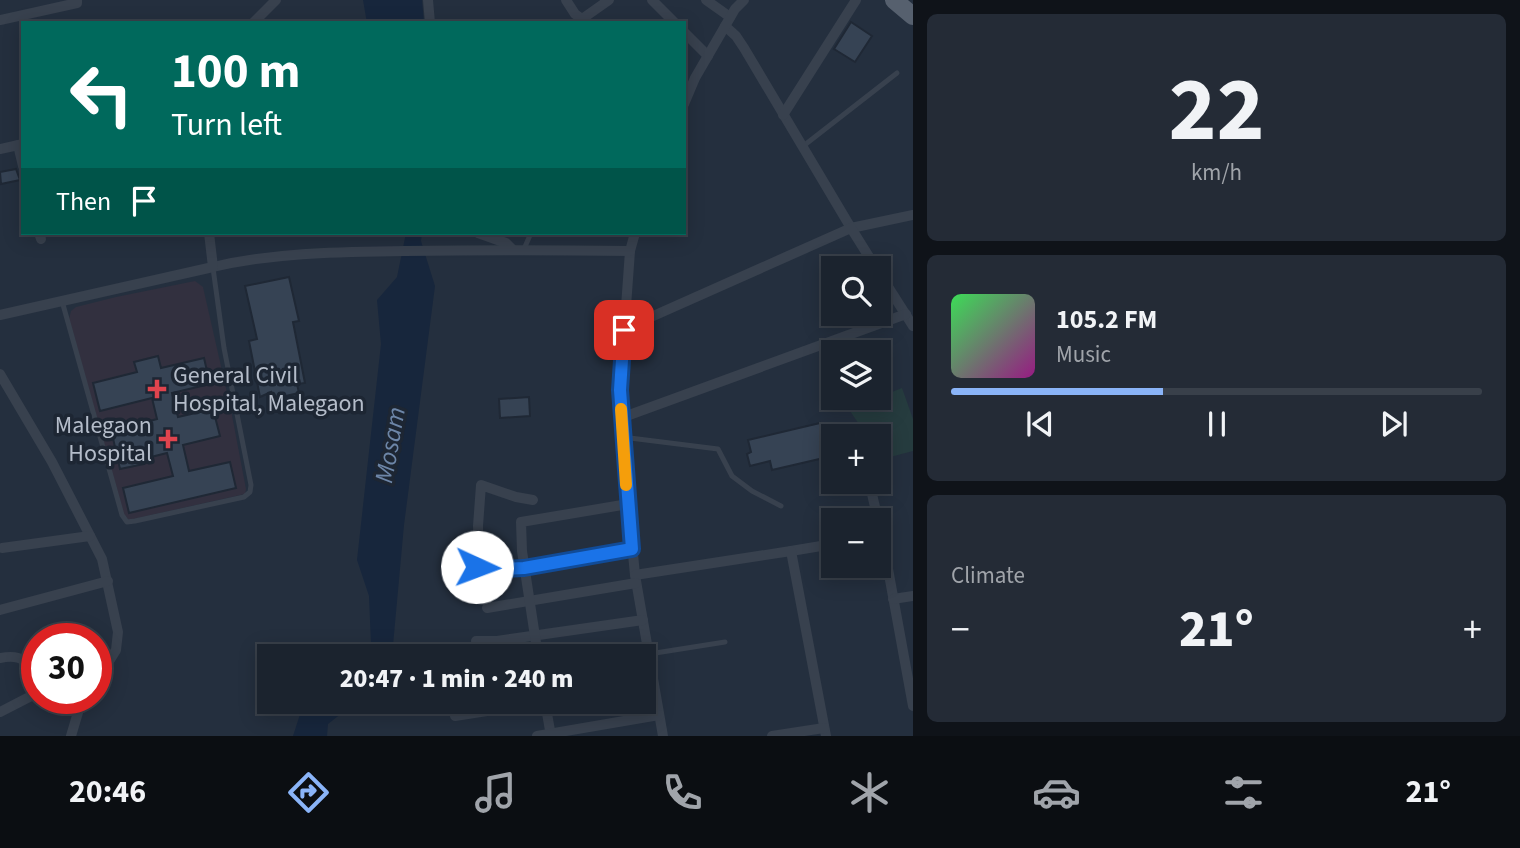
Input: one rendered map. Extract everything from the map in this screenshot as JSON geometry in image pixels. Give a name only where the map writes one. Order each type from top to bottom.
[{"type":"main road","points":[[894,0],[913,16]]},
{"type":"street","points":[[0,20],[78,3],[77,0]]},
{"type":"street","points":[[255,21],[276,0]]},
{"type":"street","points":[[428,0],[430,21]]},
{"type":"street","points":[[566,0],[575,14],[582,19],[609,0]]},
{"type":"street","points":[[652,0],[673,21]]},
{"type":"street","points":[[706,0],[728,22],[868,256]]},
{"type":"street","points":[[686,99],[695,78],[744,0]]},
{"type":"street","points":[[783,114],[856,0]]},
{"type":"street","points":[[686,34],[708,56]]},
{"type":"street","points":[[0,149],[20,144]]},
{"type":"street","points":[[624,330],[851,228],[913,215]]},
{"type":"street","points":[[209,235],[213,267]]},
{"type":"street","points":[[484,235],[518,249]]},
{"type":"street","points":[[634,235],[630,251],[620,390],[635,579],[648,644]]},
{"type":"street","points":[[0,315],[251,258],[310,252],[500,249],[630,251]]},
{"type":"street","points":[[891,291],[913,326]]},
{"type":"street","points":[[621,418],[906,314]]},
{"type":"street","points":[[0,374],[52,462],[102,559],[118,632],[112,658]]},
{"type":"street","points":[[533,500],[481,486],[478,568],[524,568],[632,549]]},
{"type":"street","points":[[536,644],[519,526],[523,521],[628,505]]},
{"type":"street","points":[[1,547],[90,536]]},
{"type":"street","points":[[487,608],[821,546]]},
{"type":"street","points":[[772,736],[825,732],[791,551]]},
{"type":"street","points":[[889,578],[913,706]]},
{"type":"street","points":[[0,610],[108,581]]},
{"type":"street","points":[[893,599],[913,596]]},
{"type":"street","points":[[476,641],[643,620]]},
{"type":"street","points":[[0,655],[21,659]]},
{"type":"street","points":[[656,696],[663,736]]},
{"type":"street","points":[[0,712],[21,701]]},
{"type":"street","points":[[71,736],[78,714]]},
{"type":"street","points":[[455,716],[468,714]]},
{"type":"street","points":[[547,714],[551,735]]},
{"type":"street","points":[[537,736],[659,715]]},
{"type":"lane","points":[[802,147],[897,73]]},
{"type":"lane","points":[[518,249],[529,235]]},
{"type":"lane","points":[[62,301],[122,515],[127,522],[244,497],[250,492],[251,485],[224,348],[213,267]]},
{"type":"lane","points":[[622,437],[718,449],[732,476],[752,491],[780,506]]},
{"type":"lane","points":[[656,651],[725,642]]},
{"type":"shaded area","name":"General Civil Hospital, Malegaon","points":[[195,281],[203,287],[231,410],[245,494],[129,520],[124,515],[69,319],[71,311],[76,307],[116,297]]},
{"type":"green space","points":[[902,388],[913,419],[913,451],[891,457],[891,424],[859,424],[850,411],[891,410],[891,392]]},
{"type":"water","points":[[363,0],[422,0],[424,21],[367,21]]},
{"type":"water","name":"Mosam","points":[[406,235],[422,235],[421,241],[435,286],[404,525],[393,644],[371,644],[369,596],[357,560],[381,344],[377,300],[397,277]]},
{"type":"water","points":[[300,714],[341,714],[328,724],[327,736],[293,736]]},
{"type":"building","points":[[851,22],[872,36],[855,62],[834,49]]},
{"type":"building","points":[[16,169],[20,180],[1,184],[0,172]]},
{"type":"building","points":[[289,277],[299,321],[293,322],[305,383],[297,384],[299,393],[272,399],[271,392],[260,397],[249,341],[257,339],[245,286]]},
{"type":"building","points":[[158,356],[161,368],[204,358],[210,384],[172,393],[178,417],[213,409],[220,436],[183,445],[189,471],[230,462],[236,488],[129,513],[123,488],[173,476],[167,453],[143,459],[144,464],[120,469],[110,425],[133,420],[135,425],[157,419],[152,398],[100,411],[93,383],[137,372],[134,362]]},
{"type":"building","points":[[529,397],[530,416],[500,418],[499,399]]},
{"type":"building","points":[[820,423],[821,459],[772,470],[770,461],[750,466],[748,440]]},
{"type":"slow traffic","points":[[621,409],[626,485]]},
{"type":"place","name":"General Civil Hospital, Malegaon","points":[[157,389]]},
{"type":"place","name":"Malegaon Hospital","points":[[168,439]]},
{"type":"route","points":[[477,567],[479,570],[524,568],[632,549],[620,390],[624,330]]}]
